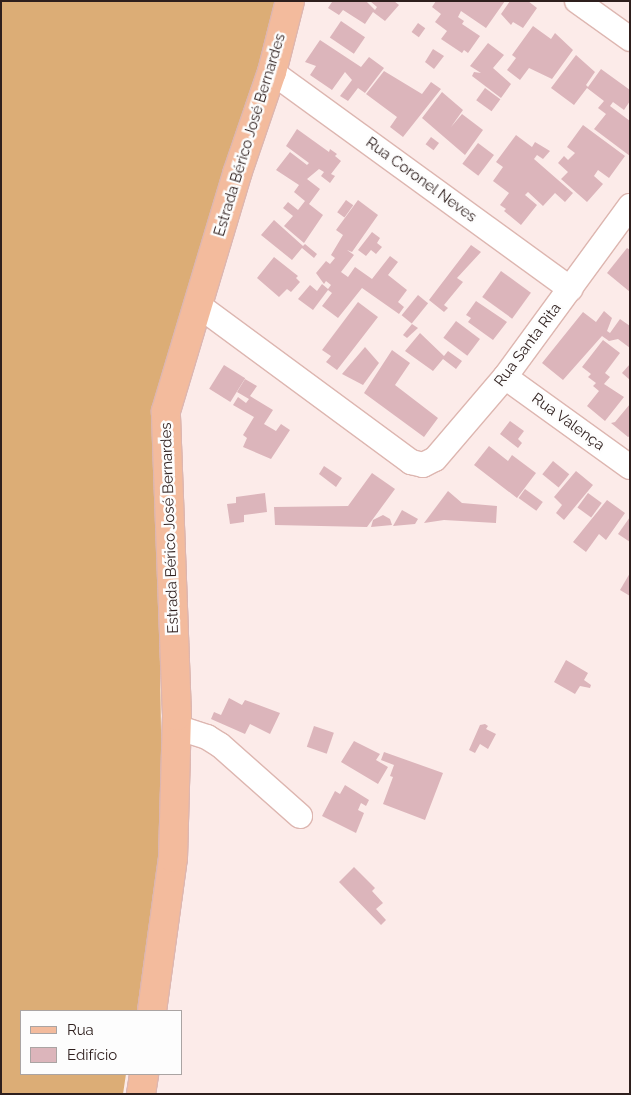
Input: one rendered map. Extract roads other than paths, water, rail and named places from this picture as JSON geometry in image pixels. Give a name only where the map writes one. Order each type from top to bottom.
[{"type":"main road","name":"Estrada Bérico José Bernardes","points":[[152,1010],[173,858],[176,727],[166,411],[272,72],[290,1]]},
{"type":"main road","points":[[141,1094],[144,1075]]},
{"type":"street","points":[[577,1],[630,39]]},
{"type":"street","name":"Rua Coronel Neves","points":[[272,72],[571,289]]},
{"type":"street","name":"Rua Santa Rita","points":[[198,306],[411,462],[423,465],[435,459],[505,377],[628,210]]},
{"type":"street","name":"Rua Valença","points":[[505,377],[630,467]]},
{"type":"street","points":[[176,727],[207,736],[220,745],[300,816]]}]
